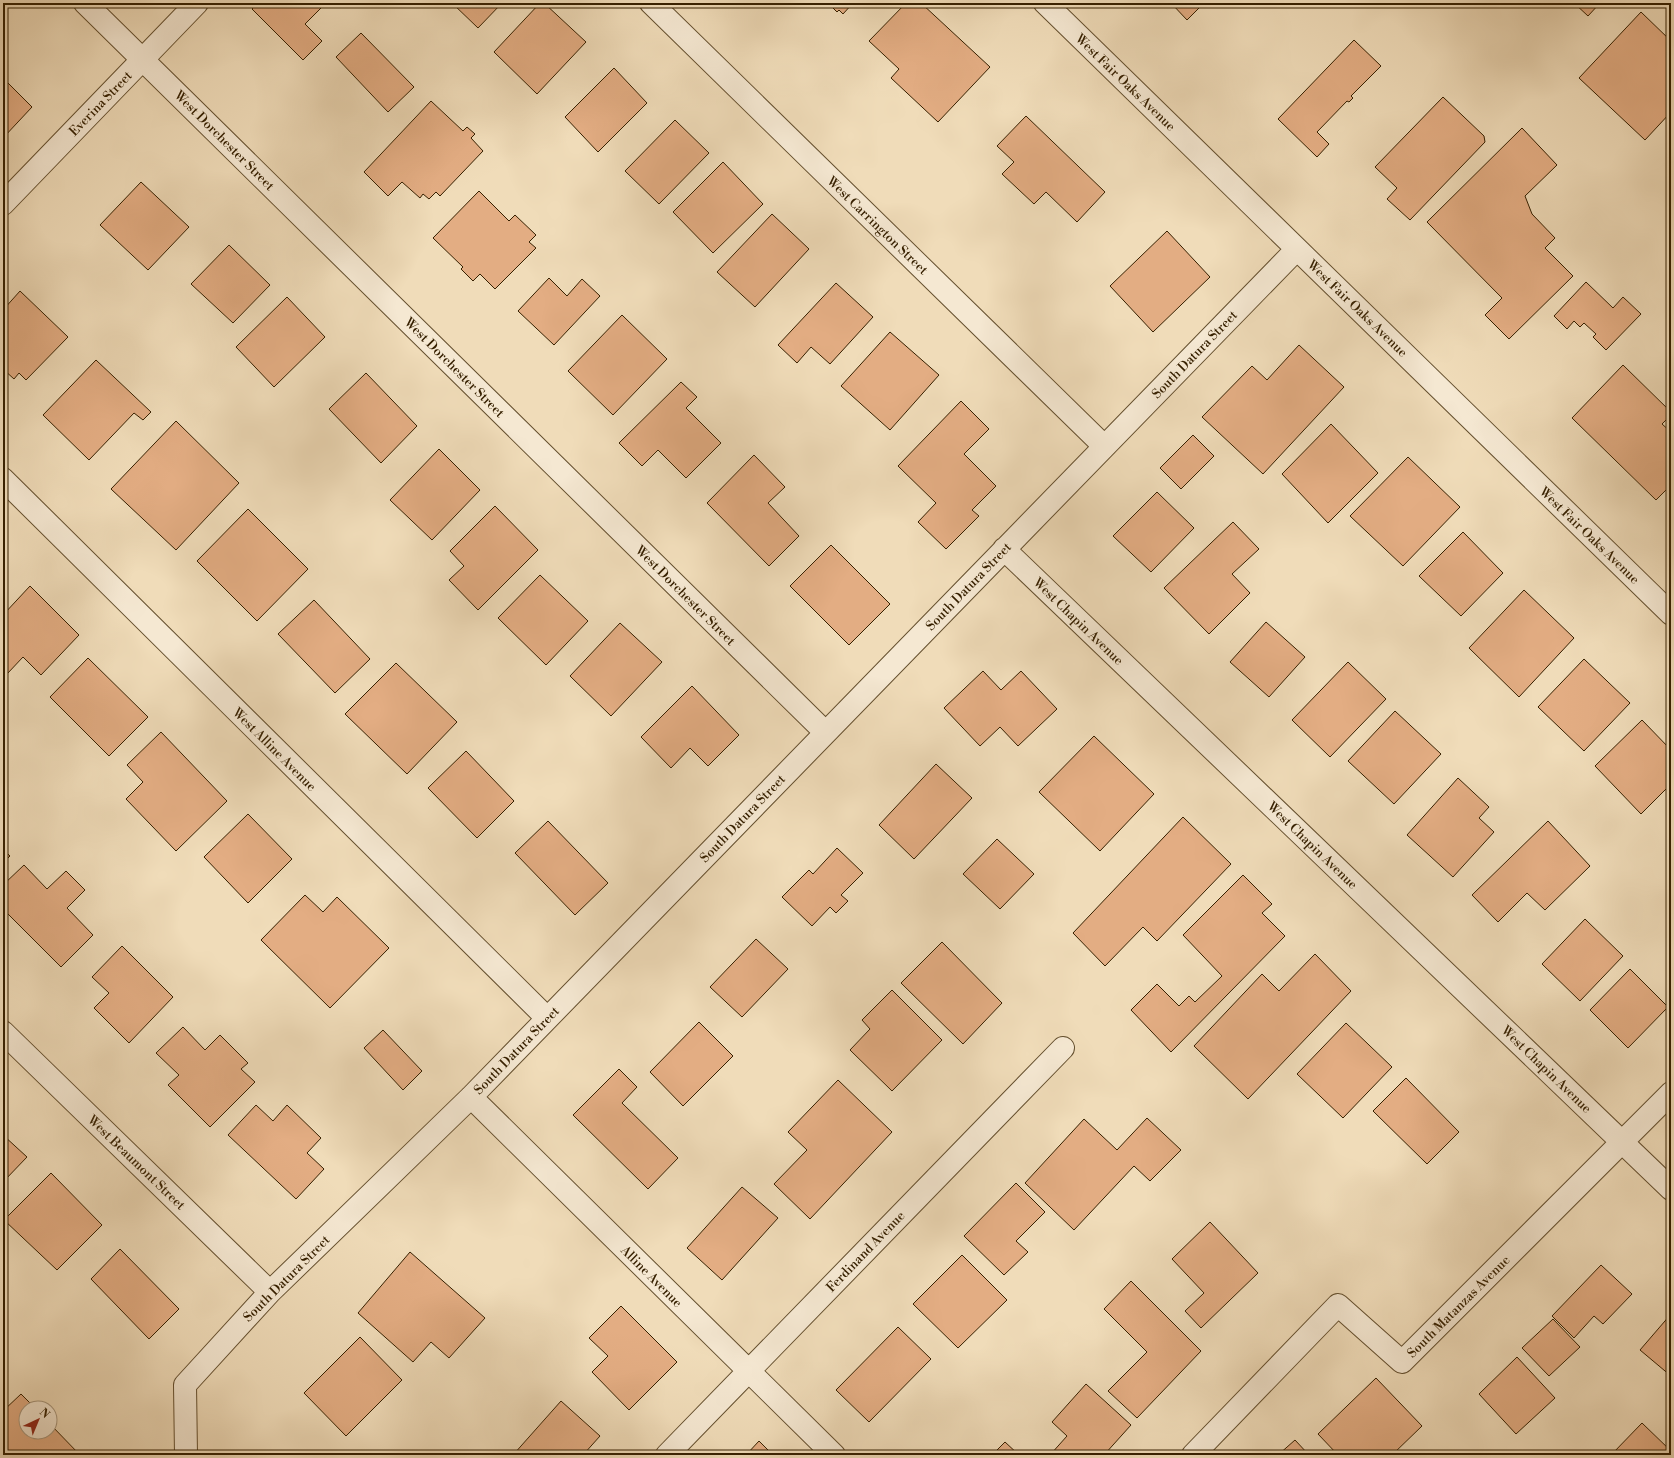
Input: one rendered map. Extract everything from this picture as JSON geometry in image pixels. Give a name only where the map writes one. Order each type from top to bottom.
[{"type":"street","name":"West Dorchester Street","points":[[85,3],[825,732]]},
{"type":"street","name":"Everina Street","points":[[3,204],[197,3]]},
{"type":"street","name":"West Carrington Street","points":[[651,3],[1104,446]]},
{"type":"street","name":"West Fair Oaks Avenue","points":[[1045,3],[1671,614]]},
{"type":"street","name":"South Datura Street","points":[[186,1455],[185,1385],[270,1292],[471,1097],[1297,249]]},
{"type":"street","name":"West Alline Avenue","points":[[3,479],[547,1018]]},
{"type":"street","name":"West Chapin Avenue","points":[[1004,549],[1671,1189]]},
{"type":"street","name":"West Beaumont Street","points":[[3,1032],[270,1292]]},
{"type":"street","name":"Ferdinand Avenue","points":[[667,1455],[1063,1048]]},
{"type":"street","name":"South Matanzas Avenue","points":[[1193,1455],[1338,1305],[1402,1362],[1671,1093]]},
{"type":"street","name":"Alline Avenue","points":[[471,1097],[834,1455]]},
{"type":"building","points":[[258,3],[322,3],[324,5],[305,24],[322,41],[303,60],[252,9]]},
{"type":"building","points":[[452,3],[502,3],[478,28]]},
{"type":"building","points":[[540,3],[544,3],[586,42],[537,94],[494,52]]},
{"type":"building","points":[[832,3],[853,3],[843,14],[839,10],[837,12],[831,6],[833,4]]},
{"type":"building","points":[[906,3],[921,3],[990,67],[938,122],[891,78],[899,69],[869,41]]},
{"type":"building","points":[[1171,3],[1204,3],[1187,20]]},
{"type":"building","points":[[1574,3],[1600,3],[1588,16]]},
{"type":"building","points":[[1641,12],[1671,41],[1671,112],[1645,140],[1579,78]]},
{"type":"building","points":[[361,33],[414,87],[388,112],[336,57]]},
{"type":"building","points":[[1354,40],[1381,66],[1351,96],[1353,98],[1349,102],[1347,101],[1317,132],[1329,144],[1317,157],[1278,119]]},
{"type":"building","points":[[614,68],[647,103],[598,152],[565,117]]},
{"type":"building","points":[[3,78],[32,107],[3,138]]},
{"type":"building","points":[[1443,97],[1484,136],[1485,142],[1410,220],[1387,199],[1397,188],[1375,167]]},
{"type":"building","points":[[431,101],[463,131],[467,127],[475,134],[471,138],[483,151],[440,196],[436,192],[429,199],[423,194],[420,198],[402,182],[388,196],[364,172]]},
{"type":"building","points":[[1026,116],[1105,192],[1077,222],[1046,192],[1034,204],[1002,174],[1014,162],[997,146]]},
{"type":"building","points":[[675,120],[709,153],[659,204],[625,171]]},
{"type":"building","points":[[1522,128],[1557,165],[1525,196],[1532,214],[1555,238],[1545,248],[1573,276],[1509,339],[1485,315],[1502,298],[1427,222]]},
{"type":"building","points":[[723,162],[763,204],[713,253],[673,212]]},
{"type":"building","points":[[141,182],[189,227],[148,270],[100,225]]},
{"type":"building","points":[[479,191],[509,221],[515,215],[536,235],[529,242],[536,248],[495,289],[480,274],[473,281],[461,269],[463,267],[433,238]]},
{"type":"building","points":[[772,214],[809,249],[755,307],[717,272]]},
{"type":"building","points":[[1167,231],[1210,277],[1153,332],[1110,286]]},
{"type":"building","points":[[229,245],[270,285],[233,323],[191,284]]},
{"type":"building","points":[[549,278],[567,296],[582,279],[600,296],[554,345],[518,311]]},
{"type":"building","points":[[1586,282],[1613,308],[1623,297],[1641,314],[1606,350],[1593,337],[1596,334],[1584,323],[1580,327],[1574,321],[1567,329],[1554,316]]},
{"type":"building","points":[[836,283],[873,317],[830,364],[811,347],[797,363],[778,345]]},
{"type":"building","points":[[20,291],[68,337],[26,380],[19,373],[14,379],[3,369],[3,310]]},
{"type":"building","points":[[287,297],[325,337],[274,387],[236,347]]},
{"type":"building","points":[[622,315],[667,359],[613,415],[568,371]]},
{"type":"building","points":[[890,332],[939,375],[890,430],[841,386]]},
{"type":"building","points":[[1299,345],[1344,387],[1263,474],[1202,417],[1252,366],[1267,380]]},
{"type":"building","points":[[96,360],[151,412],[143,420],[134,413],[89,460],[43,415]]},
{"type":"building","points":[[1623,365],[1671,412],[1671,415],[1662,424],[1671,432],[1671,485],[1656,500],[1572,418]]},
{"type":"building","points":[[366,373],[417,426],[381,463],[329,409]]},
{"type":"building","points":[[681,382],[697,397],[686,408],[721,443],[686,478],[658,450],[642,466],[619,443]]},
{"type":"building","points":[[961,401],[989,429],[964,454],[996,486],[972,510],[979,516],[946,549],[918,522],[936,503],[898,466]]},
{"type":"building","points":[[176,421],[239,483],[176,550],[111,489]]},
{"type":"building","points":[[1331,424],[1378,473],[1328,523],[1282,474]]},
{"type":"building","points":[[1193,435],[1214,456],[1181,489],[1160,468]]},
{"type":"building","points":[[439,449],[480,490],[432,540],[390,500]]},
{"type":"building","points":[[754,455],[785,487],[768,503],[799,536],[769,566],[707,503]]},
{"type":"building","points":[[1408,457],[1460,507],[1403,566],[1350,516]]},
{"type":"building","points":[[1157,492],[1194,528],[1151,572],[1113,536]]},
{"type":"building","points":[[495,506],[538,550],[478,610],[449,580],[464,566],[450,551]]},
{"type":"building","points":[[248,509],[308,569],[257,621],[197,561]]},
{"type":"building","points":[[1233,522],[1259,549],[1232,574],[1250,593],[1209,634],[1164,588]]},
{"type":"building","points":[[1463,532],[1503,573],[1461,616],[1419,576]]},
{"type":"building","points":[[831,545],[890,604],[849,645],[790,586]]},
{"type":"building","points":[[540,575],[588,621],[546,665],[498,618]]},
{"type":"building","points":[[30,586],[79,635],[41,675],[23,657],[7,674],[3,670],[3,615]]},
{"type":"building","points":[[1524,590],[1574,638],[1519,697],[1469,648]]},
{"type":"building","points":[[314,600],[370,659],[335,693],[278,634]]},
{"type":"building","points":[[1266,622],[1305,657],[1269,697],[1230,662]]},
{"type":"building","points":[[620,623],[662,662],[611,716],[570,676]]},
{"type":"building","points":[[88,658],[148,717],[109,756],[50,697]]},
{"type":"building","points":[[1584,659],[1630,703],[1584,751],[1538,707]]},
{"type":"building","points":[[1348,662],[1386,699],[1330,757],[1292,720]]},
{"type":"building","points":[[396,663],[457,722],[407,774],[345,714]]},
{"type":"building","points":[[983,671],[1001,690],[1021,671],[1057,709],[1018,746],[1000,727],[980,746],[944,708]]},
{"type":"building","points":[[692,686],[739,735],[708,766],[690,748],[671,768],[641,737]]},
{"type":"building","points":[[1395,711],[1441,754],[1394,804],[1348,761]]},
{"type":"building","points":[[1642,720],[1671,750],[1671,784],[1641,814],[1595,766]]},
{"type":"building","points":[[161,732],[227,801],[176,851],[126,799],[143,782],[127,765]]},
{"type":"building","points":[[1094,736],[1154,794],[1100,851],[1039,792]]},
{"type":"building","points":[[466,751],[514,801],[477,838],[428,788]]},
{"type":"building","points":[[936,764],[972,798],[914,859],[879,825]]},
{"type":"building","points":[[1458,778],[1489,807],[1479,818],[1494,832],[1453,877],[1407,835]]},
{"type":"building","points":[[248,814],[292,859],[248,903],[204,857]]},
{"type":"building","points":[[1183,817],[1231,864],[1157,941],[1143,927],[1105,966],[1073,933]]},
{"type":"building","points":[[548,821],[608,883],[575,915],[515,853]]},
{"type":"building","points":[[1548,821],[1590,866],[1545,910],[1527,893],[1498,922],[1472,895]]},
{"type":"building","points":[[997,839],[1034,874],[1000,909],[963,874]]},
{"type":"building","points":[[837,848],[863,873],[841,895],[848,901],[836,913],[830,907],[812,926],[782,897],[809,870],[813,874]]},
{"type":"building","points":[[3,849],[10,856],[3,863]]},
{"type":"building","points":[[24,865],[47,889],[66,871],[85,890],[67,908],[93,935],[61,967],[3,909],[3,885]]},
{"type":"building","points":[[1243,875],[1272,904],[1262,913],[1285,936],[1171,1052],[1131,1010],[1157,984],[1179,1006],[1189,996],[1195,1002],[1222,976],[1183,935]]},
{"type":"building","points":[[305,895],[323,912],[337,897],[389,948],[330,1008],[261,940]]},
{"type":"building","points":[[1585,919],[1623,956],[1580,1001],[1542,964]]},
{"type":"building","points":[[756,939],[788,969],[742,1017],[710,987]]},
{"type":"building","points":[[942,942],[1002,1003],[963,1044],[901,983]]},
{"type":"building","points":[[122,946],[173,997],[129,1043],[94,1008],[109,993],[92,977]]},
{"type":"building","points":[[1315,954],[1351,991],[1248,1099],[1194,1046],[1262,974],[1279,991]]},
{"type":"building","points":[[1630,969],[1668,1007],[1628,1048],[1590,1010]]},
{"type":"building","points":[[892,990],[942,1040],[892,1091],[850,1050],[870,1029],[862,1020]]},
{"type":"building","points":[[699,1022],[733,1056],[683,1106],[650,1072]]},
{"type":"building","points":[[1346,1023],[1392,1067],[1343,1118],[1297,1074]]},
{"type":"building","points":[[183,1027],[205,1050],[220,1035],[248,1063],[241,1069],[255,1082],[210,1127],[168,1085],[179,1075],[156,1053]]},
{"type":"building","points":[[383,1030],[422,1071],[403,1090],[364,1048]]},
{"type":"building","points":[[619,1069],[637,1087],[622,1103],[678,1158],[648,1189],[573,1115]]},
{"type":"building","points":[[1406,1078],[1459,1132],[1427,1164],[1373,1111]]},
{"type":"building","points":[[838,1080],[892,1132],[810,1219],[774,1184],[807,1150],[788,1132]]},
{"type":"building","points":[[256,1105],[273,1121],[287,1105],[321,1138],[307,1153],[324,1169],[296,1199],[228,1135]]},
{"type":"building","points":[[1147,1118],[1181,1150],[1150,1181],[1134,1166],[1074,1230],[1025,1183],[1084,1119],[1117,1150]]},
{"type":"building","points":[[3,1135],[27,1157],[3,1182]]},
{"type":"building","points":[[51,1173],[102,1225],[57,1270],[4,1220]]},
{"type":"building","points":[[1016,1183],[1045,1212],[1016,1241],[1028,1252],[1004,1275],[964,1236]]},
{"type":"building","points":[[742,1187],[778,1218],[722,1280],[687,1248]]},
{"type":"building","points":[[1210,1222],[1258,1273],[1201,1328],[1185,1311],[1204,1293],[1172,1259]]},
{"type":"building","points":[[120,1249],[179,1309],[149,1339],[91,1279]]},
{"type":"building","points":[[410,1252],[485,1318],[449,1358],[431,1342],[413,1362],[358,1313]]},
{"type":"building","points":[[962,1255],[1007,1300],[958,1348],[913,1304]]},
{"type":"building","points":[[1601,1265],[1632,1294],[1603,1324],[1594,1316],[1574,1338],[1552,1316]]},
{"type":"building","points":[[1131,1281],[1201,1351],[1137,1418],[1108,1391],[1147,1352],[1104,1309]]},
{"type":"building","points":[[621,1306],[677,1362],[629,1410],[592,1372],[608,1356],[589,1338]]},
{"type":"building","points":[[1671,1314],[1671,1376],[1640,1350]]},
{"type":"building","points":[[1553,1319],[1580,1347],[1549,1376],[1522,1348]]},
{"type":"building","points":[[898,1327],[931,1359],[869,1422],[836,1390]]},
{"type":"building","points":[[360,1337],[402,1380],[346,1436],[304,1393]]},
{"type":"building","points":[[1517,1357],[1555,1398],[1516,1434],[1479,1394]]},
{"type":"building","points":[[1376,1378],[1422,1426],[1392,1455],[1338,1455],[1318,1434]]},
{"type":"building","points":[[1086,1384],[1131,1425],[1104,1455],[1050,1455],[1067,1436],[1052,1422]]},
{"type":"building","points":[[21,1394],[27,1400],[18,1400],[18,1440],[58,1440],[58,1432],[80,1455],[10,1455],[3,1448],[3,1411]]},
{"type":"building","points":[[561,1401],[600,1436],[583,1455],[513,1455]]},
{"type":"building","points":[[1642,1423],[1671,1451],[1667,1455],[1613,1455],[1612,1454]]},
{"type":"building","points":[[1295,1440],[1309,1455],[1278,1455]]},
{"type":"building","points":[[759,1441],[773,1455],[746,1455]]},
{"type":"building","points":[[1005,1442],[1019,1455],[992,1455]]}]
